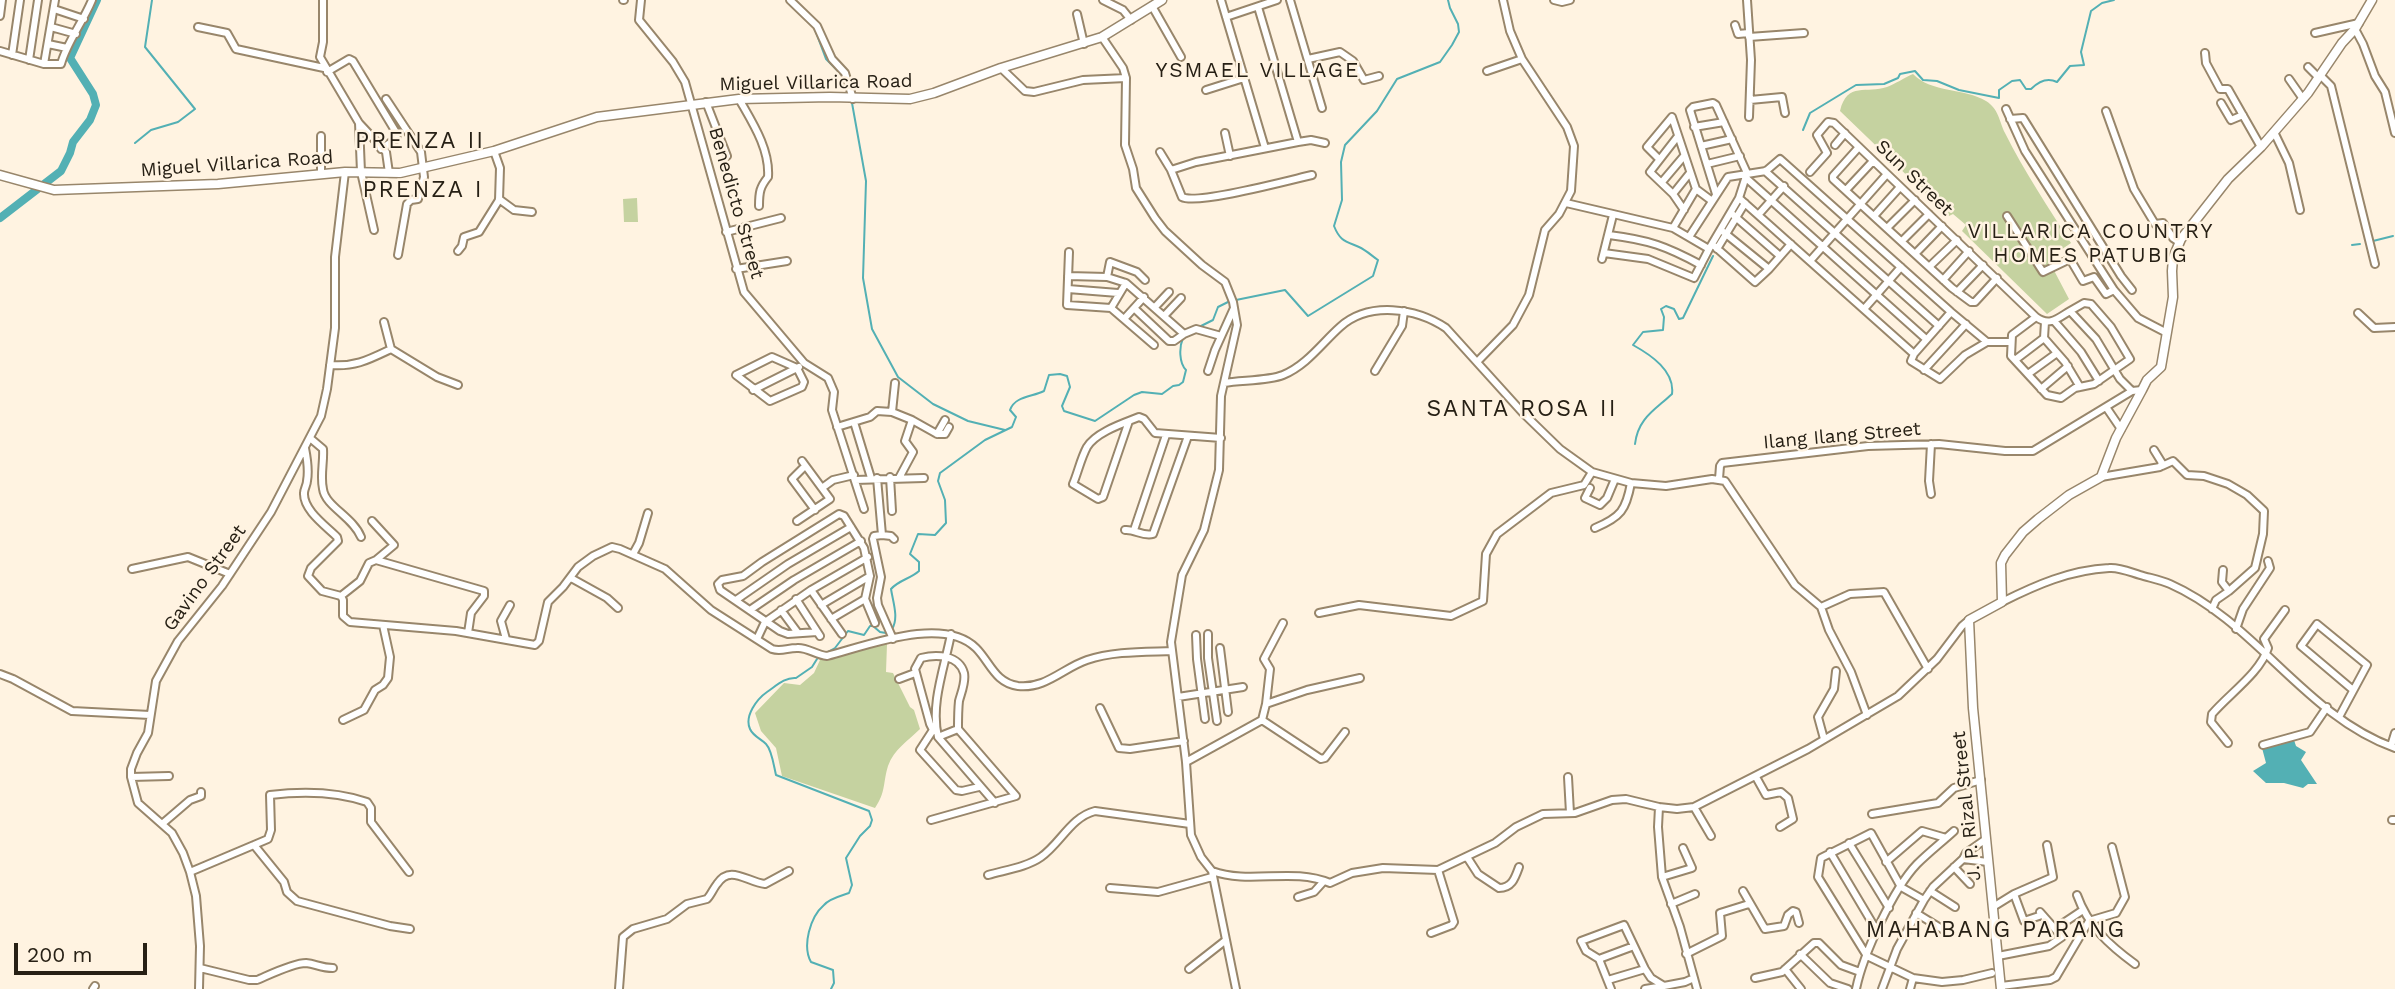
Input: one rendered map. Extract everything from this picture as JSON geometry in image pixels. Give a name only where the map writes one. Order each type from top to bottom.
[{"type":"main road","name":"Miguel Villarica Road","points":[[0,175],[54,190],[218,184],[345,172],[389,173],[424,168],[494,151],[597,117],[739,99],[910,99],[1102,37],[1162,0]]},
{"type":"main road","points":[[1969,620],[2002,602],[2001,563],[2038,519],[2069,495],[2101,477],[2121,429],[2142,390],[2163,361],[2173,297],[2172,271],[2179,243],[2215,195],[2303,99],[2357,26],[2372,0]]},
{"type":"main road","name":"J. P. Rizal Street","points":[[1969,620],[1973,708],[2001,987]]},
{"type":"street","points":[[0,16],[2,0]]},
{"type":"street","points":[[12,55],[20,0]]},
{"type":"street","points":[[29,60],[38,0]]},
{"type":"street","points":[[44,64],[55,0]]},
{"type":"street","points":[[0,51],[44,64],[61,64],[92,2],[80,0]]},
{"type":"street","points":[[323,0],[323,42],[319,55],[359,123],[388,157],[389,173]]},
{"type":"street","name":"Benedicto Street","points":[[641,0],[639,20],[679,70],[692,104],[736,269],[750,300],[804,363],[832,382],[832,408],[864,509]]},
{"type":"street","points":[[790,0],[817,26],[832,59],[845,73],[853,99]]},
{"type":"street","points":[[1103,0],[1123,10],[1130,20]]},
{"type":"street","points":[[1221,0],[1265,148]]},
{"type":"street","points":[[1226,17],[1277,0]]},
{"type":"street","points":[[1290,0],[1322,108]]},
{"type":"street","points":[[1477,362],[1513,325],[1520,314],[1533,282],[1545,230],[1566,203],[1571,191],[1573,139],[1521,59],[1510,31],[1503,0]]},
{"type":"street","points":[[1554,0],[1570,0]]},
{"type":"street","points":[[1747,0],[1749,117]]},
{"type":"street","points":[[1152,6],[1181,57]]},
{"type":"street","points":[[1258,7],[1298,142]]},
{"type":"street","points":[[54,9],[84,19]]},
{"type":"street","points":[[1077,14],[1084,44]]},
{"type":"street","points":[[1735,25],[1738,34],[1804,33]]},
{"type":"street","points":[[2315,33],[2357,26],[2375,76],[2385,93],[2395,133]]},
{"type":"street","points":[[51,27],[76,34]]},
{"type":"street","points":[[198,27],[227,33],[236,49],[326,70],[349,59],[353,61],[397,134],[396,139],[382,149]]},
{"type":"street","points":[[1102,37],[1123,68],[1126,78],[1125,145],[1140,195],[1166,231],[1202,265],[1225,282],[1233,302],[1237,325],[1221,396],[1219,470],[1204,530],[1182,575],[1172,633],[1190,824],[1196,846],[1212,874],[1236,989]]},
{"type":"street","points":[[48,44],[67,48]]},
{"type":"street","points":[[1308,59],[1340,52],[1353,61],[1364,80],[1379,76]]},
{"type":"street","points":[[2205,53],[2206,63],[2220,89],[2228,89],[2261,147]]},
{"type":"street","points":[[1487,71],[1521,59]]},
{"type":"street","points":[[2308,67],[2331,86],[2375,264]]},
{"type":"street","points":[[1001,68],[1026,91],[1034,92],[1083,80],[1126,78]]},
{"type":"street","points":[[1206,90],[1244,78]]},
{"type":"street","points":[[2289,79],[2303,99]]},
{"type":"street","points":[[1750,100],[1782,97],[1785,113]]},
{"type":"street","points":[[386,99],[419,149],[424,168],[418,199],[407,204],[397,255]]},
{"type":"street","points":[[739,99],[756,129],[768,164],[768,177],[759,192],[759,206]]},
{"type":"street","points":[[706,102],[727,156]]},
{"type":"street","points":[[1613,215],[1603,256],[1648,259],[1694,278],[1742,200],[1746,175],[1740,156],[1713,103],[1691,108],[1714,197]]},
{"type":"street","points":[[2221,103],[2231,120],[2243,115]]},
{"type":"street","points":[[2006,109],[2025,151],[2111,286],[2138,317],[2166,332]]},
{"type":"street","points":[[2106,111],[2137,197],[2151,219],[2156,224],[2163,223],[2179,243]]},
{"type":"street","points":[[1659,159],[1647,147],[1671,114],[1696,189],[1714,197]]},
{"type":"street","points":[[2010,119],[2023,117],[2121,276],[2132,289]]},
{"type":"street","points":[[1694,127],[1724,122]]},
{"type":"street","points":[[1810,172],[1827,153],[1816,135],[1828,122],[1834,123],[1845,133],[1835,145]]},
{"type":"street","points":[[359,123],[361,172],[374,230]]},
{"type":"street","points":[[1224,132],[1230,156]]},
{"type":"street","points":[[2274,132],[2289,163],[2300,210]]},
{"type":"street","name":"Sun Street","points":[[1845,133],[2036,317],[2045,322],[2055,322]]},
{"type":"street","points":[[321,136],[321,174]]},
{"type":"street","points":[[1678,136],[1650,172],[1673,194],[1684,210]]},
{"type":"street","points":[[1701,146],[1731,139]]},
{"type":"street","points":[[1171,170],[1196,162],[1298,142],[1311,140],[1325,143]]},
{"type":"street","points":[[1859,147],[1833,176],[1846,190],[1971,302],[1975,302],[1997,278]]},
{"type":"street","points":[[458,251],[464,237],[479,232],[499,199],[500,168],[494,151]]},
{"type":"street","points":[[1160,152],[1181,195],[1189,199],[1222,195],[1312,175]]},
{"type":"street","points":[[1662,182],[1684,156]]},
{"type":"street","points":[[1707,164],[1740,156]]},
{"type":"street","points":[[1689,237],[1728,177],[1765,171],[1780,159],[1987,342]]},
{"type":"street","points":[[1846,190],[1873,161]]},
{"type":"street","points":[[1765,171],[1939,326]]},
{"type":"street","name":"Gavino Street","points":[[131,777],[137,753],[148,733],[154,685],[178,641],[230,574],[273,508],[310,438],[324,404],[335,318],[335,257],[345,172]]},
{"type":"street","points":[[1673,194],[1689,174]]},
{"type":"street","points":[[1810,261],[1887,174]]},
{"type":"street","points":[[1746,175],[1926,339]]},
{"type":"street","points":[[1759,214],[1784,186]]},
{"type":"street","points":[[1874,216],[1900,187]]},
{"type":"street","points":[[1673,228],[1696,189]]},
{"type":"street","points":[[2058,204],[2071,197]]},
{"type":"street","points":[[499,199],[514,210],[532,212]]},
{"type":"street","points":[[1742,200],[1914,354]]},
{"type":"street","points":[[1888,229],[1915,200]]},
{"type":"street","points":[[1566,203],[1673,228],[1713,248],[1755,282],[1791,244]]},
{"type":"street","points":[[1902,241],[1929,214]]},
{"type":"street","points":[[1733,215],[1780,256]]},
{"type":"street","points":[[2007,215],[2043,272],[2070,259],[2082,281],[2094,277],[2106,294],[2121,276]]},
{"type":"street","points":[[726,232],[781,218]]},
{"type":"street","points":[[1915,254],[1942,226]]},
{"type":"street","points":[[1723,232],[1769,269]]},
{"type":"street","points":[[1609,235],[1653,242],[1701,265]]},
{"type":"street","points":[[1929,267],[1957,240]]},
{"type":"street","points":[[1943,279],[1969,251]]},
{"type":"street","points":[[1069,252],[1067,305],[1111,308],[1154,345]]},
{"type":"street","points":[[736,269],[787,261]]},
{"type":"street","points":[[1107,277],[1110,262],[1137,272],[1145,280]]},
{"type":"street","points":[[1957,292],[1983,265]]},
{"type":"street","points":[[1864,309],[1901,267]]},
{"type":"street","points":[[1068,276],[1107,277],[1126,283],[1186,332]]},
{"type":"street","points":[[1111,308],[1126,283]]},
{"type":"street","points":[[1068,289],[1118,293]]},
{"type":"street","points":[[1155,307],[1168,292]]},
{"type":"street","points":[[1124,319],[1144,297]]},
{"type":"street","points":[[1164,316],[1181,298]]},
{"type":"street","points":[[1208,371],[1233,302]]},
{"type":"street","points":[[2036,317],[2012,335],[2011,356],[2047,395],[2060,398],[2080,387],[2094,384],[2099,381],[2115,371],[2130,359],[2111,327],[2091,304],[2087,303],[2070,311],[2055,322],[2081,352],[2099,381]]},
{"type":"street","points":[[1135,308],[1169,341],[1196,329],[1221,336]]},
{"type":"street","points":[[1224,383],[1281,376],[1328,341],[1340,327],[1367,312],[1404,311],[1435,321],[1446,328],[1560,449],[1592,471],[1631,483],[1666,486],[1719,479],[1729,485],[1795,585],[1821,607],[1829,630],[1851,671],[1867,715]]},
{"type":"street","points":[[1375,371],[1402,326],[1404,311]]},
{"type":"street","points":[[2070,311],[2096,339],[2115,371],[2132,391],[2142,390]]},
{"type":"street","points":[[1951,312],[1910,360],[1940,379],[1965,355],[1987,342],[2010,342]]},
{"type":"street","points":[[2358,313],[2374,328],[2395,327]]},
{"type":"street","points":[[384,322],[390,349],[438,377],[458,385]]},
{"type":"street","points":[[2045,322],[2044,338],[2068,366],[2080,387]]},
{"type":"street","points":[[1924,370],[1966,324]]},
{"type":"street","points":[[2015,360],[2044,338]]},
{"type":"street","points":[[330,365],[348,366],[364,362],[390,349]]},
{"type":"street","points":[[2028,374],[2057,353]]},
{"type":"street","points":[[771,356],[797,369],[804,382],[802,387],[770,401],[737,378],[738,372],[771,356]]},
{"type":"street","points":[[753,390],[804,363]]},
{"type":"street","points":[[2042,389],[2068,366]]},
{"type":"street","points":[[892,412],[895,383]]},
{"type":"street","name":"Ilang Ilang Street","points":[[1719,479],[1722,463],[1868,446],[1931,444],[2033,451],[2132,391]]},
{"type":"street","points":[[2106,407],[2121,429]]},
{"type":"street","points":[[837,427],[870,417],[879,411],[892,412],[937,434],[947,424]]},
{"type":"street","points":[[1129,421],[1103,497],[1098,499],[1073,484],[1086,449],[1094,439],[1129,421],[1142,417],[1155,433],[1221,438]]},
{"type":"street","points":[[899,478],[913,452],[905,441],[912,420]]},
{"type":"street","points":[[854,422],[874,478],[882,535]]},
{"type":"street","points":[[1134,530],[1166,435]]},
{"type":"street","points":[[1125,530],[1153,534],[1188,436]]},
{"type":"street","points":[[310,438],[323,449],[323,489],[326,497],[352,521],[362,537]]},
{"type":"street","points":[[1931,444],[1931,494]]},
{"type":"street","points":[[305,448],[306,503],[338,541],[311,568],[308,576],[322,591],[341,596]]},
{"type":"street","points":[[2154,450],[2162,466]]},
{"type":"street","points":[[2101,477],[2162,466],[2174,461],[2187,475],[2204,476],[2228,484],[2263,509],[2263,534],[2255,568],[2216,600],[2212,609]]},
{"type":"street","points":[[797,521],[815,510],[830,499],[804,464],[792,479],[815,510]]},
{"type":"street","points":[[1319,612],[1359,605],[1451,616],[1483,601],[1486,554],[1497,534],[1551,493],[1584,485],[1592,471]]},
{"type":"street","points":[[890,478],[892,511]]},
{"type":"street","points":[[822,488],[832,480],[924,478]]},
{"type":"street","points":[[1590,488],[1585,498],[1600,505],[1607,498],[1615,479]]},
{"type":"street","points":[[1595,528],[1612,520],[1628,503],[1631,483]]},
{"type":"street","points":[[633,554],[648,513]]},
{"type":"street","points":[[796,600],[819,634],[783,633],[718,587],[722,580],[743,576],[839,514],[844,516],[861,541],[867,557],[870,576],[865,599],[875,623]]},
{"type":"street","points":[[341,596],[360,581],[369,563],[394,545],[372,521]]},
{"type":"street","points":[[736,600],[788,564],[851,527]]},
{"type":"street","points":[[893,639],[878,605],[881,578],[873,538],[882,535],[894,539]]},
{"type":"street","points":[[750,610],[794,580],[861,541]]},
{"type":"street","points":[[341,596],[343,616],[347,621],[468,633],[530,645],[537,643],[548,602],[578,567],[607,548],[616,547],[665,569],[703,603],[779,651],[798,647],[822,656],[914,634],[951,634],[963,638],[976,648],[1006,683],[1032,686],[1050,681],[1072,666],[1089,659],[1172,651]]},
{"type":"street","points":[[757,639],[765,622],[781,610],[876,552]]},
{"type":"street","points":[[132,569],[188,556],[230,574]]},
{"type":"street","points":[[376,560],[484,591],[484,596],[471,613],[468,633]]},
{"type":"street","points":[[2236,629],[2244,609],[2270,568],[2268,561]]},
{"type":"street","points":[[2002,602],[2050,580],[2110,567],[2165,582],[2212,609],[2339,717],[2393,747],[2395,733]]},
{"type":"street","points":[[2223,570],[2222,580],[2229,591]]},
{"type":"street","points":[[821,604],[870,576]]},
{"type":"street","points":[[571,578],[596,590],[618,608]]},
{"type":"street","points":[[811,590],[842,634]]},
{"type":"street","points":[[1821,607],[1850,594],[1884,592],[1928,669]]},
{"type":"street","points":[[831,619],[865,599]]},
{"type":"street","points":[[506,639],[501,621],[510,605]]},
{"type":"street","points":[[781,610],[798,633]]},
{"type":"street","points":[[2228,743],[2211,722],[2212,714],[2247,679],[2265,655],[2268,648],[2265,637],[2285,610]]},
{"type":"street","points":[[1110,888],[1158,892],[1212,874],[1258,879],[1294,876],[1333,883],[1352,873],[1382,868],[1438,870],[1467,857],[1542,814],[1575,813],[1612,800],[1626,799],[1659,807],[1694,807],[1756,777],[1898,696],[1928,669],[1969,620]]},
{"type":"street","points":[[1186,762],[1262,720],[1270,669],[1264,659],[1283,623]]},
{"type":"street","points":[[2339,717],[2353,690],[2366,664],[2317,624],[2301,646],[2353,690]]},
{"type":"street","points":[[343,720],[364,710],[375,690],[388,678],[390,657],[383,625]]},
{"type":"street","points":[[936,733],[937,703],[951,634]]},
{"type":"street","points":[[1208,634],[1217,721]]},
{"type":"street","points":[[1196,635],[1205,719]]},
{"type":"street","points":[[1220,648],[1228,712]]},
{"type":"street","points":[[931,820],[1014,798],[1016,793],[958,729],[959,704],[965,675],[956,661],[947,656],[921,658],[915,673],[936,733],[995,803]]},
{"type":"street","points":[[1824,739],[1818,717],[1835,689],[1836,671]]},
{"type":"street","points":[[899,678],[915,673]]},
{"type":"street","points":[[0,674],[72,711],[150,715]]},
{"type":"street","points":[[1266,704],[1307,690],[1360,678]]},
{"type":"street","points":[[1178,697],[1243,687]]},
{"type":"street","points":[[1100,708],[1119,748],[1130,750],[1184,741]]},
{"type":"street","points":[[2263,746],[2310,732],[2327,708]]},
{"type":"street","points":[[1262,720],[1321,759],[1325,758],[1345,732]]},
{"type":"street","points":[[958,729],[936,733],[920,750],[956,790],[979,786]]},
{"type":"street","points":[[169,776],[131,777],[138,803],[172,833],[190,872],[196,896],[199,989]]},
{"type":"street","points":[[1568,777],[1570,813]]},
{"type":"street","points":[[1756,777],[1766,795],[1781,792],[1788,798],[1793,819],[1780,827]]},
{"type":"street","points":[[1872,814],[1938,803],[1954,788],[1981,780]]},
{"type":"street","points":[[162,824],[190,800],[201,796],[201,792]]},
{"type":"street","points":[[190,872],[270,836],[270,795],[301,792],[367,802],[371,808],[371,822],[409,872]]},
{"type":"street","points":[[1659,807],[1662,877],[1680,928],[1696,989]]},
{"type":"street","points":[[1694,807],[1711,836]]},
{"type":"street","points":[[988,875],[1040,858],[1074,823],[1089,812],[1190,824]]},
{"type":"street","points":[[1886,862],[1922,831],[1946,838]]},
{"type":"street","points":[[1856,989],[1877,931],[1901,887],[1916,865],[1954,831]]},
{"type":"street","points":[[1924,900],[1901,887],[1871,832],[1822,857],[1818,877],[1867,956],[1913,978],[1942,982],[1963,981],[1992,973]]},
{"type":"street","points":[[1882,989],[1889,968],[1930,891],[1966,853],[1986,839]]},
{"type":"street","points":[[1849,843],[1889,908]]},
{"type":"street","points":[[254,845],[284,882],[286,892],[296,901],[410,929]]},
{"type":"street","points":[[1993,906],[2053,877],[2047,845]]},
{"type":"street","points":[[1976,846],[1973,855],[1978,860]]},
{"type":"street","points":[[2001,987],[2056,977],[2089,921],[2113,915],[2123,903],[2126,897],[2112,847]]},
{"type":"street","points":[[1662,877],[1692,868],[1683,848]]},
{"type":"street","points":[[1830,852],[1877,931]]},
{"type":"street","points":[[1467,857],[1478,874],[1499,888],[1509,886],[1513,882],[1519,867]]},
{"type":"street","points":[[1963,859],[1988,862]]},
{"type":"street","points":[[1954,867],[1970,884]]},
{"type":"street","points":[[1431,933],[1454,922],[1438,870]]},
{"type":"street","points":[[619,989],[623,937],[633,929],[667,919],[687,904],[707,899],[726,875],[734,874],[765,884],[789,871]]},
{"type":"street","points":[[1298,897],[1310,894],[1324,881]]},
{"type":"street","points":[[1743,891],[1765,929],[1784,926],[1788,915],[1793,911],[1796,912],[1799,923]]},
{"type":"street","points":[[1930,891],[1955,907]]},
{"type":"street","points":[[1671,904],[1695,894]]},
{"type":"street","points":[[1998,956],[2049,946],[2063,936],[2041,913],[2024,921],[2014,894]]},
{"type":"street","points":[[2077,895],[2089,921],[2111,946],[2136,964]]},
{"type":"street","points":[[1686,954],[1722,936],[1720,914],[1749,904]]},
{"type":"street","points":[[2056,928],[2082,910]]},
{"type":"street","points":[[1916,913],[1947,932]]},
{"type":"street","points":[[1611,989],[1599,959],[1586,951],[1582,940],[1624,925],[1645,970],[1651,978],[1664,986]]},
{"type":"street","points":[[1189,970],[1226,940]]},
{"type":"street","points":[[1755,978],[1785,970],[1816,942],[1842,965],[1860,972]]},
{"type":"street","points":[[1599,959],[1633,946]]},
{"type":"street","points":[[1800,954],[1830,983],[1847,989]]},
{"type":"street","points":[[200,968],[249,980],[257,980],[301,964],[333,968]]},
{"type":"street","points":[[1608,980],[1645,970]]},
{"type":"street","points":[[1785,970],[1798,988]]},
{"type":"street","points":[[1645,989],[1694,978]]},
{"type":"street","points":[[1910,989],[1913,978]]},
{"type":"green space","points":[[1913,74],[1929,84],[1978,97],[1994,108],[2020,161],[2071,243],[2048,259],[2069,299],[2047,314],[1962,231],[1966,225],[1953,214],[1949,216],[1840,111],[1847,96],[1853,92],[1887,87]]},
{"type":"green space","points":[[637,198],[638,222],[624,222],[623,199]]},
{"type":"green space","points":[[887,644],[886,672],[893,673],[914,710],[920,729],[891,760],[883,792],[875,808],[782,776],[776,748],[761,731],[755,713],[784,683],[800,685],[814,673],[820,660]]},
{"type":"water","points":[[2294,740],[2296,746],[2306,752],[2301,760],[2317,784],[2308,784],[2303,788],[2284,783],[2266,783],[2253,771],[2266,763],[2262,748]]},
{"type":"waterway","points":[[0,218],[61,171],[73,142],[90,120],[96,105],[93,94],[70,58],[97,0]]},
{"type":"waterway","points":[[135,143],[151,130],[178,122],[195,109],[145,47],[152,0]]},
{"type":"waterway","points":[[1236,300],[1285,290],[1308,316],[1373,276],[1378,260],[1362,248],[1344,240],[1334,226],[1342,200],[1341,162],[1345,145],[1377,111],[1397,79],[1440,62],[1459,32],[1448,0]]},
{"type":"waterway","points":[[1803,130],[1810,113],[1856,85],[1884,84],[1898,78],[1900,74],[1915,71],[1923,80],[1937,81],[1959,90],[1999,98],[1999,90],[2012,81],[2020,80],[2026,89],[2031,89],[2043,81],[2057,82],[2070,66],[2084,65],[2081,52],[2091,11],[2102,3],[2114,0]]},
{"type":"waterway","points":[[814,27],[826,59],[843,76]]},
{"type":"waterway","points":[[852,103],[866,181],[863,278],[872,329],[898,377],[933,404],[968,421],[1005,430]]},
{"type":"waterway","points":[[2373,241],[2393,236]]},
{"type":"waterway","points":[[2352,245],[2360,244]]},
{"type":"waterway","points":[[1635,444],[1640,427],[1672,394],[1672,386],[1666,371],[1633,345],[1643,332],[1663,330],[1664,317],[1661,309],[1666,306],[1674,309],[1679,319],[1683,318],[1713,256]]},
{"type":"waterway","points":[[1199,327],[1213,320],[1218,307],[1230,301]]},
{"type":"waterway","points":[[892,629],[895,615],[891,589],[919,571],[919,562],[910,554],[918,534],[935,535],[946,523],[945,500],[938,481],[940,473],[985,440],[1012,427],[1016,417],[1010,410],[1012,405],[1020,399],[1044,391],[1049,375],[1067,376],[1070,387],[1062,406],[1064,411],[1095,421],[1134,395],[1142,392],[1162,394],[1179,385],[1183,382],[1186,370],[1180,355],[1183,338]]},
{"type":"waterway","points":[[826,653],[835,648],[848,631],[864,635],[870,626],[873,626],[886,633]]},
{"type":"waterway","points":[[817,659],[812,667],[796,678],[784,680],[763,695],[752,708],[749,724],[753,734],[768,747],[776,775],[869,811],[872,820],[846,858],[852,885],[849,893],[836,897],[819,910],[811,924],[807,940],[811,962],[833,970],[834,983],[831,989]]},
{"type":"district","name":"YSMAEL VILLAGE","points":[[1258,71]]},
{"type":"district","name":"PRENZA II","points":[[420,141]]},
{"type":"district","name":"PRENZA I","points":[[423,190]]},
{"type":"district","name":"VILLARICA COUNTRY HOMES PATUBIG","points":[[2091,244]]},
{"type":"district","name":"SANTA ROSA II","points":[[1522,409]]},
{"type":"district","name":"MAHABANG PARANG","points":[[1996,930]]}]
